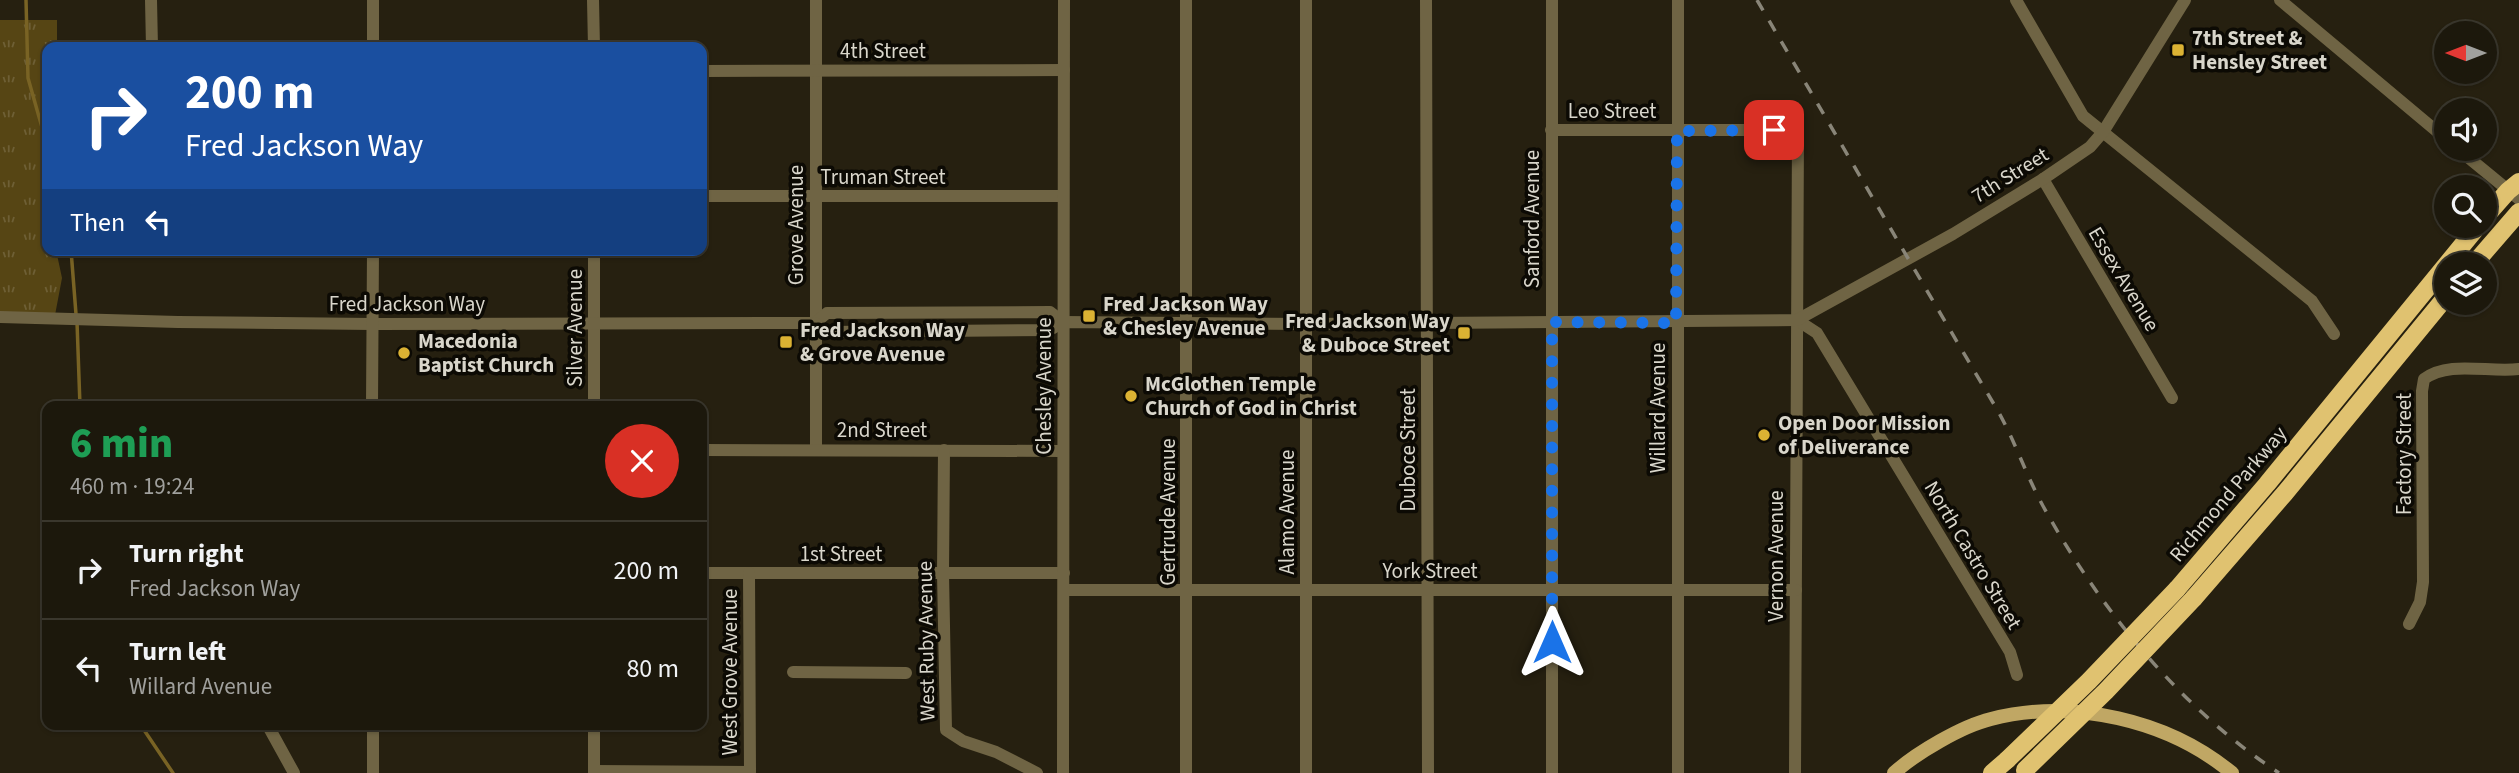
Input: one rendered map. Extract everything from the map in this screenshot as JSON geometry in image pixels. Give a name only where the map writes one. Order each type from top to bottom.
[{"type":"highway","points":[[2497,207],[2515,191]]},
{"type":"highway","points":[[2484,252],[2519,212]]},
{"type":"highway","name":"Richmond Parkway","points":[[1993,773],[2089,681],[2177,589],[2267,484],[2468,238]]},
{"type":"highway","name":"Richmond Parkway","points":[[2023,771],[2106,691],[2194,598],[2285,493],[2434,312]]},
{"type":"main road","points":[[1894,773],[1942,740],[1989,719],[2034,712],[2085,714],[2140,724],[2174,736],[2212,756],[2232,773]]},
{"type":"street","points":[[151,0],[152,42]]},
{"type":"street","points":[[373,0],[373,42]]},
{"type":"street","points":[[593,0],[594,42]]},
{"type":"street","name":"Grove Avenue","points":[[816,0],[816,450]]},
{"type":"street","name":"Chesley Avenue","points":[[1063,773],[1064,0]]},
{"type":"street","name":"Gertrude Avenue","points":[[1186,0],[1186,773]]},
{"type":"street","name":"Alamo Avenue","points":[[1306,0],[1306,773]]},
{"type":"street","name":"Duboce Street","points":[[1426,0],[1428,773]]},
{"type":"street","name":"Sanford Avenue","points":[[1552,0],[1552,773]]},
{"type":"street","name":"Willard Avenue","points":[[1678,0],[1678,773]]},
{"type":"street","points":[[2016,0],[2084,116],[2312,301],[2334,334]]},
{"type":"street","name":"7th Street","points":[[1797,320],[1953,234],[2090,147],[2103,132],[2185,0]]},
{"type":"street","points":[[2280,0],[2434,129]]},
{"type":"street","name":"4th Street","points":[[707,71],[1064,70]]},
{"type":"street","name":"Leo Street","points":[[1551,130],[1798,130]]},
{"type":"street","name":"Vernon Avenue","points":[[1795,773],[1798,130]]},
{"type":"street","points":[[2474,161],[2515,191]]},
{"type":"street","name":"Essex Avenue","points":[[2043,179],[2172,398]]},
{"type":"street","name":"Truman Street","points":[[707,196],[1063,196]]},
{"type":"street","points":[[372,401],[373,256]]},
{"type":"street","name":"Silver Avenue","points":[[594,256],[594,401]]},
{"type":"street","name":"Fred Jackson Way","points":[[815,323],[827,313],[1050,312],[1063,322]]},
{"type":"street","name":"Fred Jackson Way","points":[[0,317],[373,324],[815,323],[827,332],[1050,330],[1063,322],[1676,323],[1797,320]]},
{"type":"street","name":"North Castro Street","points":[[1797,320],[1817,333],[2010,652],[2017,675]]},
{"type":"street","name":"Factory Street","points":[[2409,624],[2420,602],[2423,582],[2424,379],[2434,372],[2446,369],[2519,369]]},
{"type":"street","name":"2nd Street","points":[[707,450],[1063,451]]},
{"type":"street","name":"West Ruby Avenue","points":[[944,450],[946,730],[963,741],[996,752],[1037,773]]},
{"type":"street","name":"1st Street","points":[[707,573],[1064,573]]},
{"type":"street","name":"West Grove Avenue","points":[[749,573],[750,772]]},
{"type":"street","name":"York Street","points":[[1064,590],[1796,590]]},
{"type":"street","points":[[793,672],[906,673]]},
{"type":"street","points":[[270,730],[293,773]]},
{"type":"street","points":[[373,730],[373,773]]},
{"type":"street","points":[[594,730],[594,772],[750,772]]},
{"type":"green space","points":[[0,20],[57,20],[57,42],[42,42],[41,185],[42,256],[57,256],[62,278],[55,315],[0,313]]},
{"type":"waterway","points":[[26,0],[28,78],[42,127]]},
{"type":"waterway","points":[[71,256],[76,314]]},
{"type":"waterway","points":[[77,322],[80,401]]},
{"type":"waterway","points":[[144,730],[173,773]]},
{"type":"railway","points":[[1757,0],[1995,406],[2043,506],[2090,582],[2145,654],[2176,687],[2208,718],[2279,773]]},
{"type":"place","name":"7th Street & Hensley Street","points":[[2178,50]]},
{"type":"place","name":"Fred Jackson Way & Chesley Avenue","points":[[1089,316]]},
{"type":"place","name":"Fred Jackson Way & Duboce Street","points":[[1464,333]]},
{"type":"place","name":"Fred Jackson Way & Grove Avenue","points":[[786,342]]},
{"type":"place","name":"Macedonia Baptist Church","points":[[404,353]]},
{"type":"place","name":"McGlothen Temple Church of God in Christ","points":[[1131,396]]},
{"type":"place","name":"Open Door Mission of Deliverance","points":[[1764,435]]},
{"type":"route","points":[[1552,642],[1552,322],[1676,323],[1677,131],[1774,130]]}]
